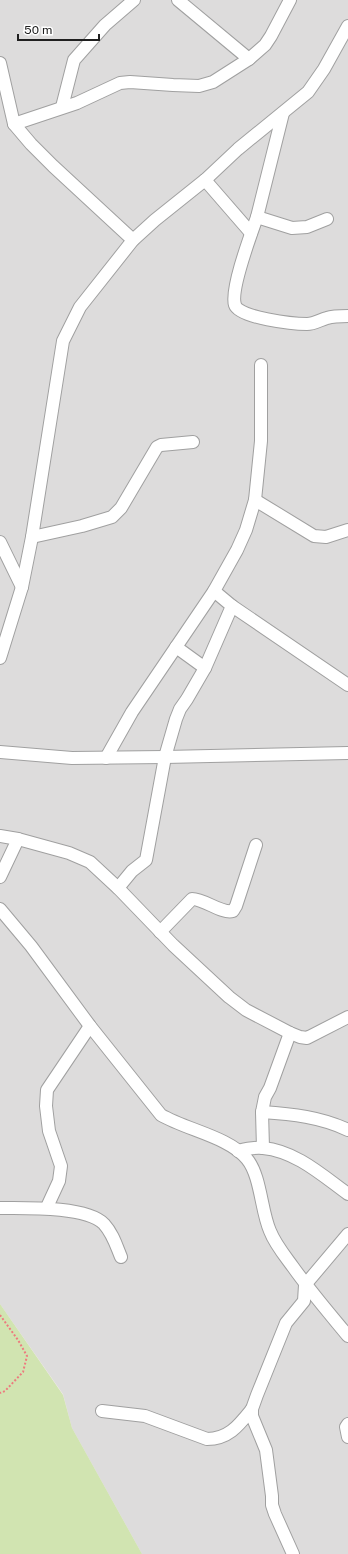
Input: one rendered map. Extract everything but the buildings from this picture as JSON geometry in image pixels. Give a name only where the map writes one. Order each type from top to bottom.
[{"type":"street","points":[[62,108],[74,60],[105,25],[134,0]]},
{"type":"street","points":[[178,0],[248,59]]},
{"type":"street","points":[[14,124],[77,103],[120,83],[130,82],[200,86],[213,82],[248,59],[265,45],[290,0]]},
{"type":"street","points":[[0,658],[22,587],[32,537],[63,341],[80,307],[133,240],[155,220],[206,180],[238,150],[308,92],[324,69],[348,26]]},
{"type":"street","points":[[0,62],[14,124],[52,166],[133,240]]},
{"type":"street","points":[[283,114],[257,217],[237,277],[235,305],[238,310],[244,313],[273,320],[307,324],[312,324],[328,317],[348,316]]},
{"type":"street","points":[[206,180],[251,233]]},
{"type":"street","points":[[257,217],[292,228],[308,226],[327,219]]},
{"type":"street","points":[[106,758],[132,712],[214,591],[246,530],[255,500],[261,441],[261,365]]},
{"type":"street","points":[[32,537],[82,526],[112,517],[121,508],[157,447],[161,445],[193,442]]},
{"type":"street","points":[[255,500],[314,536],[326,537],[347,531]]},
{"type":"street","points":[[0,542],[22,587]]},
{"type":"street","points":[[214,591],[232,606],[348,685]]},
{"type":"street","points":[[118,888],[132,871],[146,860],[165,757],[180,709],[187,700],[205,668],[232,606]]},
{"type":"street","points":[[176,647],[205,668]]},
{"type":"street","points":[[0,752],[72,758],[348,752]]},
{"type":"street","points":[[0,836],[18,839],[79,856],[94,865],[160,932],[229,997],[246,1010],[290,1033],[307,1038],[348,1016]]},
{"type":"street","points":[[0,877],[18,839]]},
{"type":"street","points":[[160,932],[192,898],[226,911],[232,911],[236,906],[256,845]]},
{"type":"street","points":[[0,909],[31,946],[90,1026],[161,1115],[175,1123],[223,1141],[238,1150],[248,1159],[253,1170],[270,1232],[283,1254],[305,1285],[348,1336]]},
{"type":"street","points":[[47,1207],[59,1181],[61,1166],[49,1131],[46,1106],[47,1090],[90,1026]]},
{"type":"street","points":[[263,1148],[262,1112],[265,1097],[270,1088],[290,1033]]},
{"type":"street","points":[[262,1112],[298,1115],[320,1119],[348,1130]]},
{"type":"street","points":[[238,1150],[263,1148],[293,1157],[313,1169],[348,1194]]},
{"type":"street","points":[[0,1208],[47,1207],[93,1216],[104,1224],[113,1237],[121,1257]]},
{"type":"street","points":[[293,1554],[273,1510],[266,1450],[252,1416],[252,1409],[286,1323],[304,1301],[305,1285],[348,1234]]},
{"type":"street","points":[[102,1411],[145,1416],[207,1439],[217,1439],[236,1428],[252,1409]]},
{"type":"street","points":[[348,1424],[346,1427],[348,1437]]},
{"type":"path","points":[[0,1315],[18,1340],[27,1356],[23,1372],[5,1391],[0,1393]]},
{"type":"shaded area","points":[[0,0],[348,0],[348,1554],[142,1554],[72,1428],[63,1394],[0,1304]]},
{"type":"green space","points":[[0,1304],[63,1395],[72,1428],[142,1554],[0,1554]]}]
